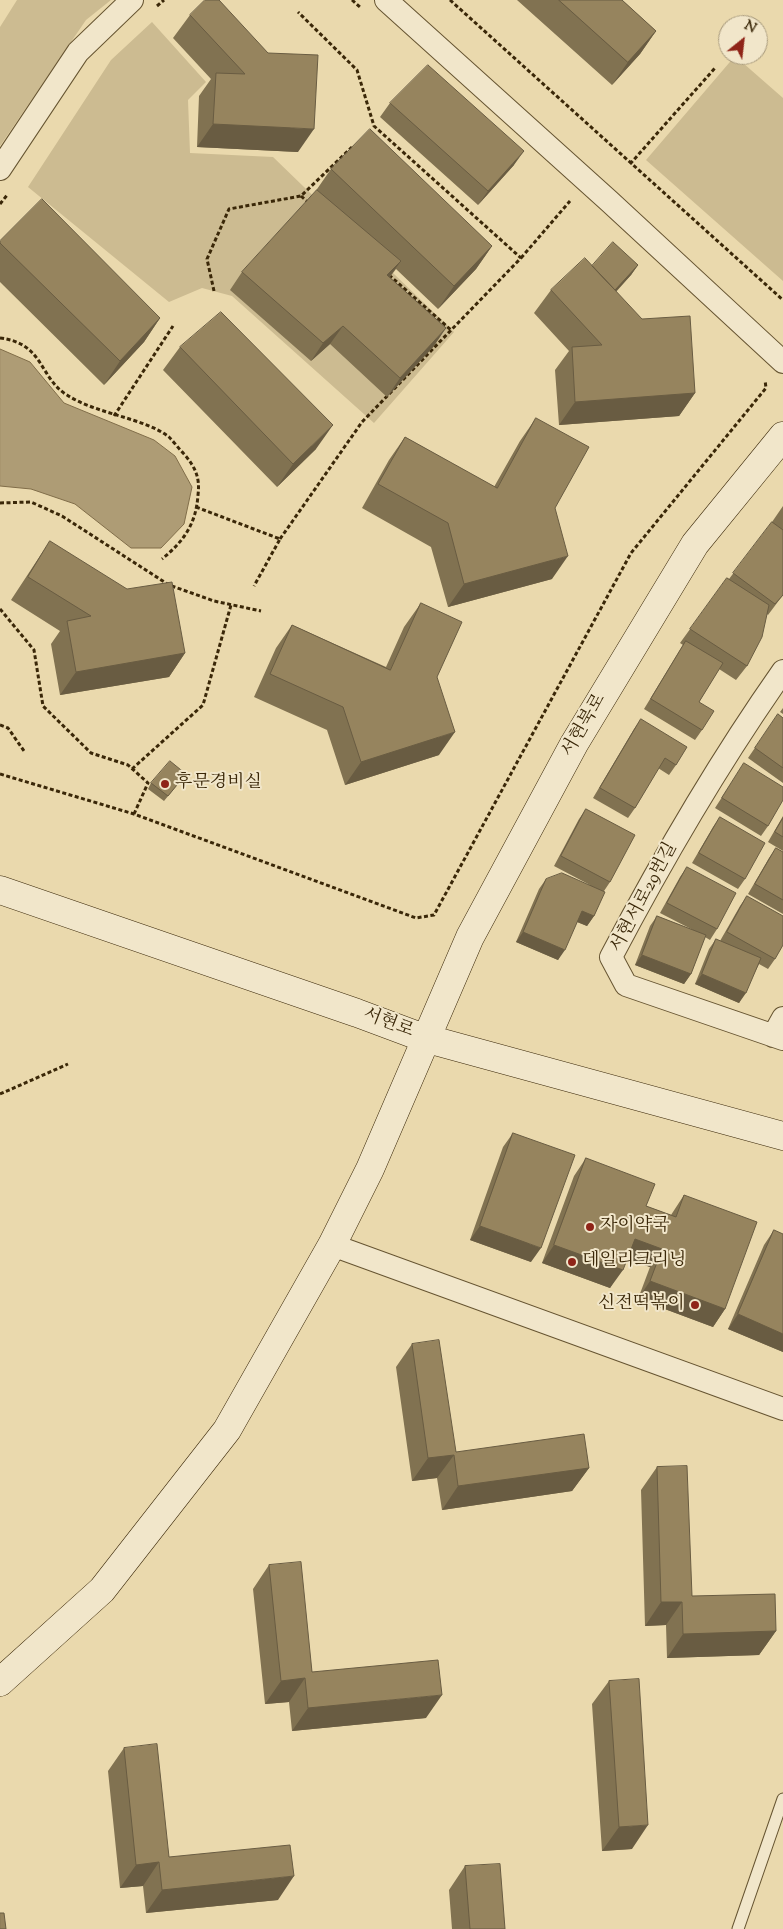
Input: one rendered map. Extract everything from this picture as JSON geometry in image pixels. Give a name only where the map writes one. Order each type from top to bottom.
[{"type":"street","points":[[0,169],[78,52],[132,0]]},
{"type":"street","points":[[386,0],[610,201],[774,366]]},
{"type":"street","name":"서현북로","points":[[0,1682],[102,1590],[227,1430],[332,1245],[370,1169],[424,1038],[470,937],[574,744],[696,544],[783,436]]},
{"type":"street","name":"서현서로29번길","points":[[780,1031],[626,985],[611,956],[645,891],[701,795],[783,671]]},
{"type":"street","name":"서현로","points":[[0,890],[357,1013],[424,1038],[783,1136]]},
{"type":"street","points":[[332,1245],[783,1409]]},
{"type":"lane","points":[[738,1929],[783,1799]]},
{"type":"path","points":[[352,0],[366,13]]},
{"type":"path","points":[[450,0],[783,300]]},
{"type":"path","points":[[298,12],[356,70],[374,126],[521,258]]},
{"type":"path","points":[[630,164],[715,68]]},
{"type":"path","points":[[368,132],[374,126]]},
{"type":"path","points":[[214,291],[207,259],[229,209],[301,196],[354,145]]},
{"type":"path","points":[[564,194],[578,207]]},
{"type":"path","points":[[301,196],[316,208]]},
{"type":"path","points":[[254,586],[280,539],[362,422],[521,258],[571,200]]},
{"type":"path","points":[[387,273],[451,330]]},
{"type":"path","points":[[114,416],[173,326]]},
{"type":"path","points":[[0,338],[8,339],[36,354],[50,377],[64,394],[82,404],[149,427],[168,437],[189,460],[200,478],[191,528],[175,548],[162,559]]},
{"type":"path","points":[[0,774],[134,814],[416,918],[434,915],[631,553],[766,388],[774,366]]},
{"type":"path","points":[[0,503],[31,502],[62,516],[169,585],[214,602],[261,611]]},
{"type":"path","points":[[196,507],[280,539]]},
{"type":"path","points":[[132,769],[203,705],[231,605]]},
{"type":"path","points":[[0,609],[34,650],[43,706],[91,753],[128,765],[148,783],[134,814]]},
{"type":"path","points":[[0,725],[8,728],[24,751]]},
{"type":"path","points":[[0,1094],[68,1064]]},
{"type":"shaded area","points":[[17,0],[111,0],[86,20],[0,146],[0,27]]},
{"type":"shaded area","points":[[152,22],[206,82],[188,100],[190,153],[273,157],[454,332],[374,423],[232,296],[202,288],[169,302],[28,187],[111,60]]},
{"type":"shaded area","points":[[727,65],[745,65],[783,98],[783,281],[646,160]]},
{"type":"shaded area","points":[[0,349],[30,362],[64,403],[154,440],[175,456],[192,487],[184,524],[161,548],[131,548],[75,504],[31,489],[0,486]]},
{"type":"building","points":[[205,0],[219,0],[268,53],[318,55],[314,129],[213,124],[216,73],[245,74],[190,15]]},
{"type":"building","points":[[559,0],[622,0],[656,31],[628,62]]},
{"type":"building","points":[[428,65],[524,151],[488,191],[390,103]]},
{"type":"building","points":[[370,129],[492,246],[454,286],[331,169]]},
{"type":"building","points":[[317,190],[401,261],[387,275],[446,328],[400,378],[343,326],[323,343],[242,272]]},
{"type":"building","points":[[42,199],[160,318],[120,361],[0,243]]},
{"type":"building","points":[[613,242],[638,265],[615,290],[592,266]]},
{"type":"building","points":[[585,258],[642,319],[690,316],[695,393],[575,402],[572,347],[602,345],[551,290]]},
{"type":"building","points":[[221,312],[333,425],[293,464],[180,347]]},
{"type":"building","points":[[536,418],[589,447],[555,508],[568,556],[464,584],[448,523],[378,484],[405,437],[497,488]]},
{"type":"building","points":[[772,522],[783,530],[783,595],[775,604],[733,573]]},
{"type":"building","points":[[50,541],[127,589],[172,582],[185,653],[76,672],[67,621],[91,616],[28,577]]},
{"type":"building","points":[[727,578],[769,605],[762,637],[747,666],[690,629]]},
{"type":"building","points":[[421,603],[462,622],[437,677],[455,732],[361,762],[343,707],[270,674],[292,625],[390,670]]},
{"type":"building","points":[[686,641],[723,663],[699,702],[714,711],[702,730],[651,699]]},
{"type":"building","points":[[778,714],[783,718],[783,768],[755,748]]},
{"type":"building","points":[[641,719],[687,747],[676,765],[665,758],[635,808],[600,788]]},
{"type":"building","name":"후문경비실","points":[[170,761],[186,774],[168,796],[151,783]]},
{"type":"building","points":[[744,763],[783,787],[783,800],[768,826],[722,798]]},
{"type":"building","points":[[586,809],[635,835],[610,882],[561,856]]},
{"type":"building","points":[[720,817],[765,843],[745,879],[699,853]]},
{"type":"building","points":[[783,818],[783,837],[775,832]]},
{"type":"building","points":[[776,848],[783,852],[783,900],[755,884]]},
{"type":"building","points":[[687,867],[736,893],[717,929],[667,903]]},
{"type":"building","points":[[562,873],[605,892],[594,916],[582,911],[565,950],[523,932],[546,879]]},
{"type":"building","points":[[747,896],[783,916],[783,945],[775,959],[727,932]]},
{"type":"building","points":[[657,916],[706,935],[691,974],[642,955]]},
{"type":"building","points":[[716,939],[761,958],[746,993],[702,974]]},
{"type":"building","points":[[513,1133],[575,1155],[541,1248],[480,1226]]},
{"type":"building","points":[[586,1158],[655,1184],[646,1206],[676,1217],[684,1195],[757,1222],[725,1309],[650,1281],[662,1249],[635,1239],[623,1270],[554,1245]]},
{"type":"building","points":[[774,1230],[783,1234],[783,1334],[738,1314]]},
{"type":"building","points":[[439,1340],[456,1452],[584,1434],[589,1468],[458,1486],[454,1455],[428,1458],[412,1344]]},
{"type":"building","points":[[687,1466],[692,1596],[775,1594],[776,1631],[683,1634],[682,1602],[661,1602],[657,1467]]},
{"type":"building","points":[[301,1562],[312,1672],[438,1660],[442,1695],[308,1708],[305,1678],[281,1681],[269,1565]]},
{"type":"building","points":[[639,1679],[648,1825],[619,1827],[609,1681]]},
{"type":"building","points":[[157,1744],[169,1857],[290,1845],[294,1876],[162,1890],[159,1862],[136,1865],[124,1748]]},
{"type":"building","points":[[500,1864],[505,1929],[470,1929],[465,1866]]},
{"type":"building","points":[[0,1913],[4,1913],[6,1929],[0,1929]]},
{"type":"place","name":"후문경비실","points":[[165,784]]},
{"type":"place","name":"자이약국","points":[[590,1227]]},
{"type":"place","name":"데일리크리닝","points":[[572,1262]]},
{"type":"place","name":"신전떡볶이","points":[[695,1305]]}]
